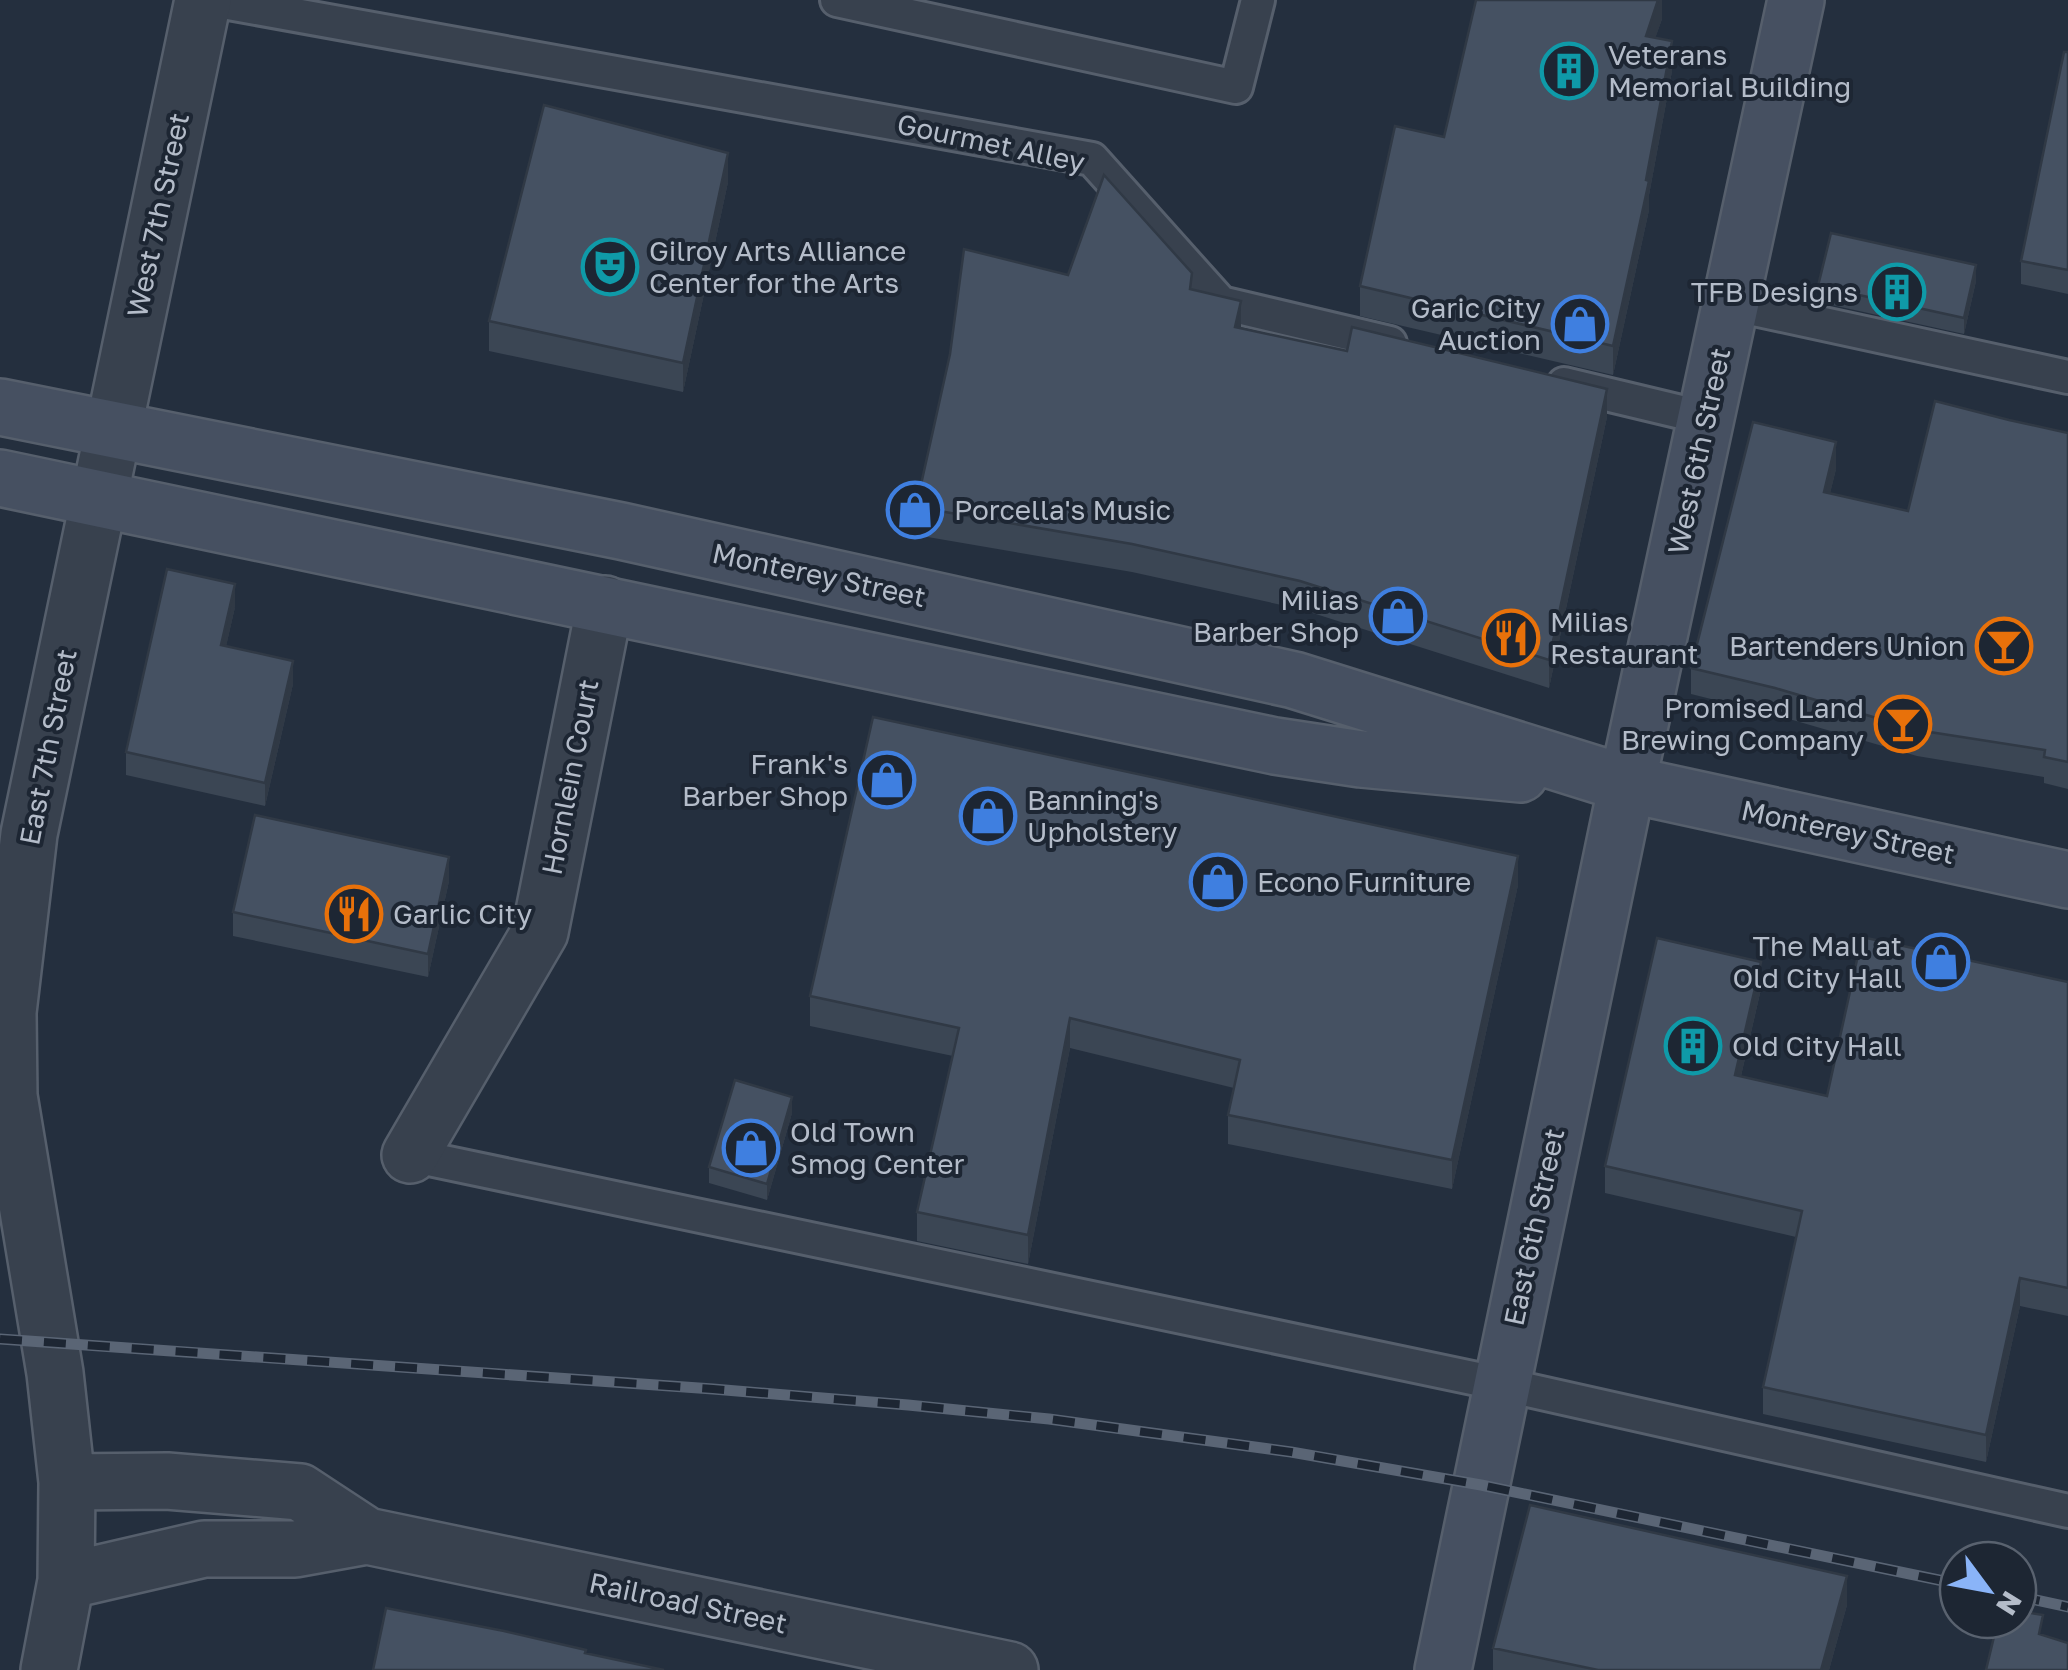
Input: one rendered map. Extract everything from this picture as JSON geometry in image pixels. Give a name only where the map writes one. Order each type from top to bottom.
[{"type":"main road","name":"West 6th Street","points":[[1628,784],[1796,0]]},
{"type":"main road","name":"Monterey Street","points":[[0,407],[621,531],[1294,680],[1628,784],[2068,880]]},
{"type":"main road","name":"Monterey Street","points":[[0,478],[1275,746],[1361,759],[1628,784]]},
{"type":"main road","name":"East 6th Street","points":[[1442,1670],[1628,784]]},
{"type":"street","name":"West 7th Street","points":[[113,430],[203,0]]},
{"type":"street","name":"East 7th Street","points":[[49,1670],[66,1581],[67,1482],[55,1373],[9,1096],[8,1012],[16,819],[99,499],[113,430]]},
{"type":"street","name":"Hornlein Court","points":[[410,1155],[540,932],[605,604]]},
{"type":"street","name":"Railroad Street","points":[[67,1482],[167,1481],[300,1492],[366,1536],[1010,1670]]},
{"type":"street","name":"Railroad Street","points":[[66,1581],[204,1549],[294,1549],[366,1536]]},
{"type":"lane","name":"Gourmet Alley","points":[[212,0],[1092,159],[1220,303],[1415,349]]},
{"type":"lane","points":[[838,0],[1236,87],[1258,0]]},
{"type":"lane","points":[[1731,304],[2068,377]]},
{"type":"lane","points":[[1531,376],[1706,418]]},
{"type":"lane","points":[[410,1155],[1502,1384],[2068,1510]]},
{"type":"building","points":[[1476,0],[1658,0],[1646,36],[1672,41],[1646,180],[1649,181],[1613,346],[1360,286],[1395,126],[1444,137]]},
{"type":"building","points":[[2064,52],[2068,52],[2068,270],[2021,261]]},
{"type":"building","name":"Gilroy Arts Alliance Center for the Arts","points":[[544,105],[728,153],[683,363],[489,321]]},
{"type":"building","points":[[1104,175],[1192,273],[1190,289],[1241,301],[1235,327],[1347,351],[1352,327],[1607,389],[1549,660],[1300,581],[1132,544],[916,507],[950,354],[964,249],[1068,275]]},
{"type":"building","name":"TFB Designs","points":[[1831,233],[1976,265],[1964,318],[1818,286]]},
{"type":"building","points":[[1935,401],[2068,433],[2068,762],[2044,757],[2045,750],[1917,730],[1691,668],[1753,422],[1836,442],[1824,492],[1908,511]]},
{"type":"building","points":[[167,569],[235,584],[221,645],[293,661],[265,783],[126,752]]},
{"type":"building","points":[[873,717],[1518,856],[1452,1160],[1228,1115],[1240,1060],[1070,1018],[1028,1235],[917,1212],[959,1028],[810,996]]},
{"type":"building","points":[[255,815],[449,857],[428,954],[233,912]]},
{"type":"building","points":[[1862,937],[2068,982],[2068,1288],[2020,1278],[1986,1435],[1763,1387],[1802,1211],[1605,1166],[1657,938],[1761,962],[1735,1075],[1827,1096]]},
{"type":"building","name":"Old Town Smog Center","points":[[735,1080],[792,1097],[767,1184],[709,1167]]},
{"type":"building","points":[[1530,1505],[1847,1576],[1821,1670],[1598,1670],[1493,1648]]},
{"type":"building","points":[[386,1608],[504,1631],[664,1670],[373,1670]]},
{"type":"building","points":[[2038,1614],[2043,1615],[2039,1634],[2068,1643],[2068,1670],[1986,1670],[1993,1640],[2038,1640]]},
{"type":"railway","points":[[0,1339],[713,1389],[1049,1419],[1291,1452],[1481,1485],[1938,1580]]},
{"type":"railway","points":[[2038,1600],[2068,1607]]},
{"type":"place","name":"Veterans Memorial Building","points":[[1569,71]]},
{"type":"place","name":"Gilroy Arts Alliance Center for the Arts","points":[[610,267]]},
{"type":"place","name":"TFB Designs","points":[[1897,292]]},
{"type":"place","name":"Garic City Auction","points":[[1580,324]]},
{"type":"place","name":"Porcella's Music","points":[[915,510]]},
{"type":"place","name":"Milias Barber Shop","points":[[1398,616]]},
{"type":"place","name":"Milias Restaurant","points":[[1511,638]]},
{"type":"place","name":"Bartenders Union","points":[[2004,646]]},
{"type":"place","name":"Promised Land Brewing Company","points":[[1903,724]]},
{"type":"place","name":"Frank's Barber Shop","points":[[887,780]]},
{"type":"place","name":"Banning's Upholstery","points":[[988,816]]},
{"type":"place","name":"Econo Furniture","points":[[1218,882]]},
{"type":"place","name":"Garlic City","points":[[354,914]]},
{"type":"place","name":"The Mall at Old City Hall","points":[[1941,962]]},
{"type":"place","name":"Old City Hall","points":[[1693,1046]]},
{"type":"place","name":"Old Town Smog Center","points":[[751,1148]]}]
